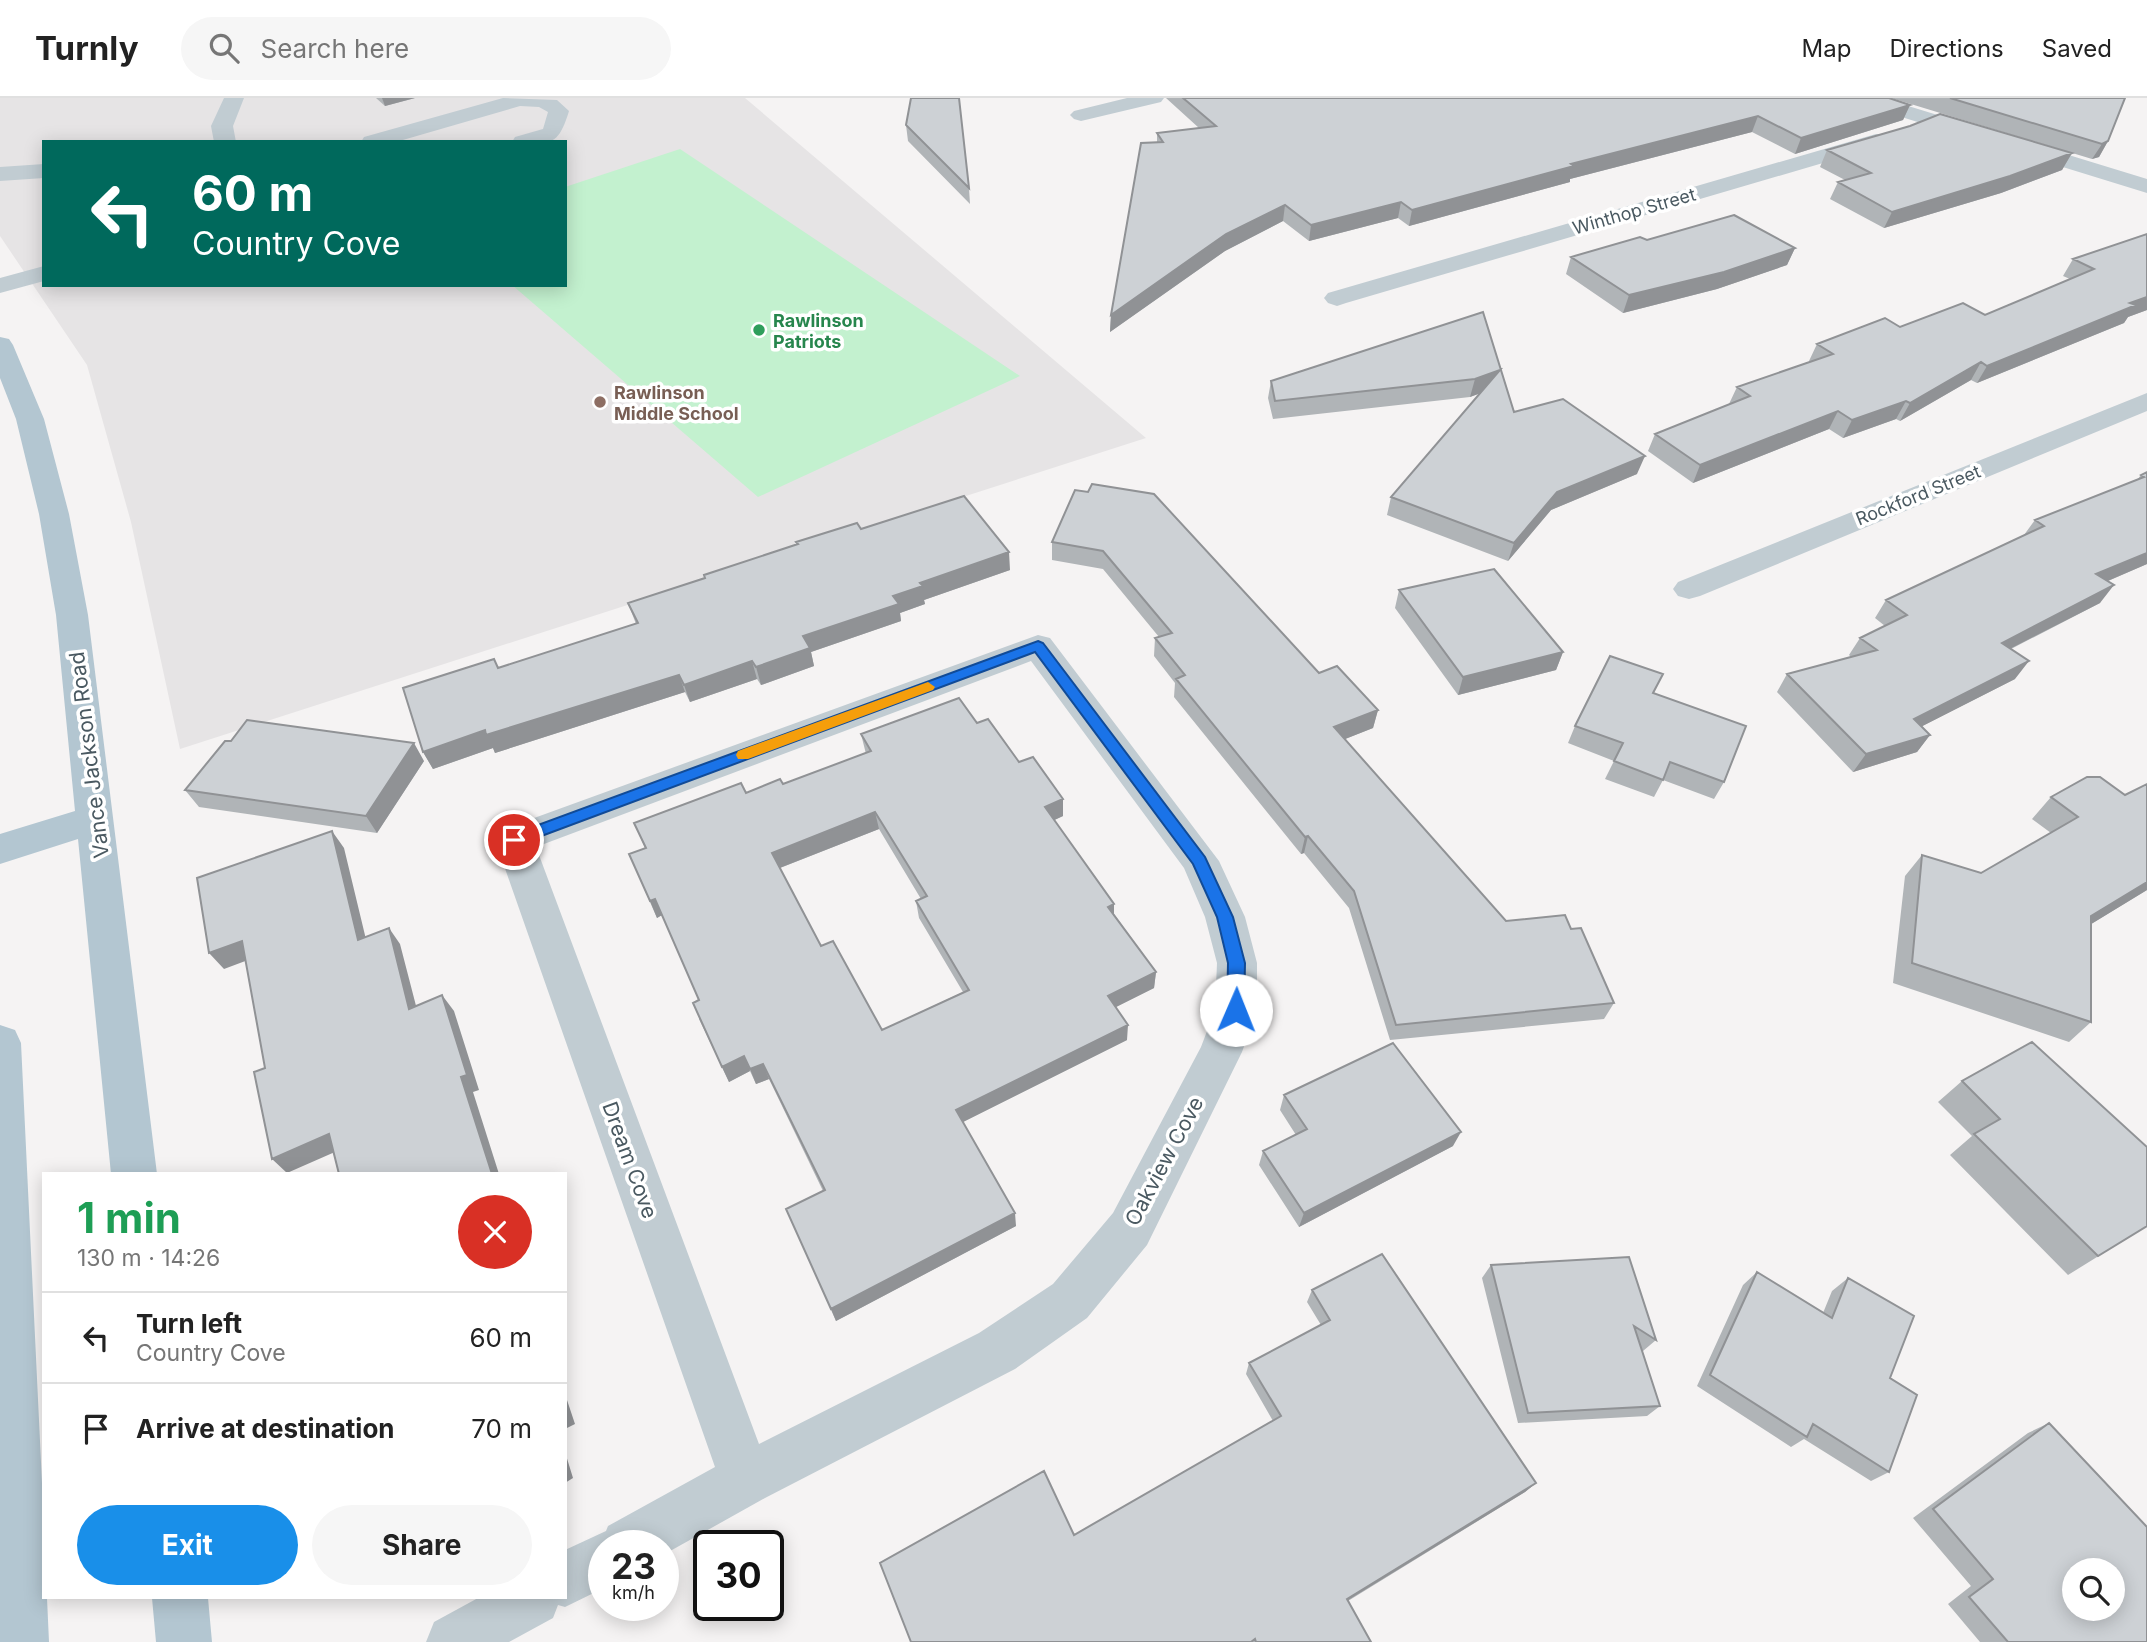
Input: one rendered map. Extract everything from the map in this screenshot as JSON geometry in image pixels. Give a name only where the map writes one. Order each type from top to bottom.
[{"type":"main road","name":"Vance Jackson Road","points":[[0,345],[30,419],[54,514],[72,615],[134,1172]]},
{"type":"main road","points":[[0,849],[96,819]]},
{"type":"main road","points":[[0,1042],[21,1642]]},
{"type":"main road","points":[[180,1599],[184,1642]]},
{"type":"street","points":[[225,140],[222,126],[234,98]]},
{"type":"street","points":[[554,106],[580,98]]},
{"type":"street","points":[[1081,115],[1154,98]]},
{"type":"street","points":[[1860,98],[2147,186]]},
{"type":"street","points":[[379,140],[519,100],[537,99],[554,106],[559,111],[552,133],[529,140]]},
{"type":"street","name":"Winthop Street","points":[[1337,299],[1894,135],[1931,120]]},
{"type":"street","points":[[0,174],[42,171]]},
{"type":"street","points":[[0,286],[42,275]]},
{"type":"street","name":"Rockford Street","points":[[1689,589],[2147,401]]},
{"type":"street","name":"Dream Cove","points":[[746,1479],[514,840],[1038,646]]},
{"type":"street","name":"Oakview Cove","points":[[654,1530],[746,1479],[997,1351],[1070,1301],[1130,1229],[1221,1052],[1236,1010],[1237,963],[1225,917],[1200,861],[1038,646]]},
{"type":"street","points":[[567,1579],[588,1567]]},
{"type":"street","points":[[454,1642],[531,1599]]},
{"type":"shaded area","name":"Rawlinson Middle School","points":[[0,98],[745,98],[1146,438],[180,749],[131,522],[87,365],[0,236]]},
{"type":"green space","name":"Rawlinson Patriots","points":[[680,149],[1020,376],[758,497],[514,287],[567,287],[567,186]]},
{"type":"building","points":[[911,98],[959,98],[969,188],[906,125]]},
{"type":"building","points":[[1183,98],[1889,98],[1910,105],[1801,138],[1758,116],[1571,164],[1574,166],[1412,210],[1401,202],[1311,225],[1285,205],[1226,234],[1111,315],[1141,143],[1163,142],[1157,133],[1216,126]]},
{"type":"building","points":[[1950,98],[2125,98],[2108,141],[2102,144]]},
{"type":"building","points":[[1940,114],[2072,153],[2010,176],[1892,212],[1838,182],[1871,173],[1827,150],[1910,126]]},
{"type":"building","points":[[1734,215],[1795,248],[1724,272],[1629,295],[1571,257],[1640,237],[1647,240]]},
{"type":"building","points":[[2147,234],[2147,297],[2130,303],[2136,305],[1987,366],[1981,362],[1910,403],[1906,401],[1852,420],[1838,411],[1700,465],[1655,434],[1750,396],[1737,387],[1833,354],[1817,344],[1885,318],[1900,327],[1963,303],[1985,315],[2094,269],[2073,259]]},
{"type":"building","points":[[1483,312],[1514,412],[1563,399],[1645,456],[1557,492],[1514,543],[1391,497],[1500,370],[1475,379],[1275,401],[1271,381]]},
{"type":"building","points":[[2147,472],[2147,553],[2096,574],[2114,585],[2002,643],[2029,661],[1914,719],[1930,735],[1866,754],[1787,674],[1877,650],[1860,638],[1907,615],[1886,600],[2044,526],[2035,520],[2144,477],[2141,475]]},
{"type":"building","points":[[1092,484],[1154,494],[1319,673],[1337,666],[1378,710],[1334,727],[1506,921],[1565,915],[1571,929],[1581,928],[1614,1003],[1396,1025],[1354,891],[1308,836],[1305,837],[1176,679],[1185,675],[1155,638],[1172,633],[1103,551],[1052,542],[1075,490],[1088,492]]},
{"type":"building","points":[[964,496],[1009,552],[920,583],[923,586],[893,596],[899,604],[803,636],[810,648],[756,667],[752,661],[684,685],[679,675],[486,735],[485,730],[423,752],[403,688],[494,659],[498,668],[638,623],[628,603],[798,544],[796,542],[857,523],[861,529]]},
{"type":"building","points":[[1494,569],[1563,652],[1463,677],[1399,590]]},
{"type":"building","points":[[1610,656],[1663,674],[1653,693],[1746,726],[1724,782],[1670,762],[1663,780],[1614,761],[1623,743],[1575,726]]},
{"type":"building","points":[[959,698],[977,723],[988,719],[1019,762],[1033,757],[1063,799],[1045,807],[1114,904],[1108,907],[1156,972],[1108,996],[1128,1025],[956,1110],[1015,1213],[831,1309],[786,1209],[825,1190],[763,1064],[750,1069],[744,1056],[722,1067],[693,1003],[699,1000],[655,899],[650,901],[629,854],[646,848],[634,823],[741,783],[746,793],[780,779],[783,784],[871,751],[861,734]],"holes":[[[875,812],[927,896],[916,901],[969,990],[882,1030],[833,941],[821,946],[772,853]]]},
{"type":"building","points":[[247,720],[414,743],[366,816],[185,790],[225,741],[231,741]]},
{"type":"building","points":[[2087,777],[2100,777],[2125,795],[2147,784],[2147,882],[2091,916],[2091,1022],[1912,963],[1922,855],[1981,873],[2078,817],[2051,797]]},
{"type":"building","points":[[332,831],[358,940],[389,928],[409,1009],[442,995],[467,1075],[461,1077],[491,1172],[338,1172],[329,1134],[272,1159],[254,1072],[265,1068],[242,941],[209,953],[197,878]]},
{"type":"building","points":[[2032,1042],[2147,1147],[2147,1226],[2098,1256],[1974,1134],[2000,1119],[1962,1081]]},
{"type":"building","points":[[1393,1043],[1461,1132],[1304,1213],[1263,1151],[1307,1129],[1284,1095]]},
{"type":"building","points":[[1382,1254],[1536,1483],[1347,1599],[1371,1642],[1256,1642],[1255,1639],[1251,1642],[911,1642],[880,1563],[1044,1471],[1074,1535],[1281,1416],[1249,1363],[1330,1320],[1312,1290]]},
{"type":"building","points":[[1629,1257],[1656,1340],[1634,1326],[1660,1406],[1528,1413],[1491,1265]]},
{"type":"building","points":[[1757,1272],[1832,1318],[1848,1278],[1914,1316],[1890,1378],[1917,1395],[1889,1472],[1813,1424],[1807,1437],[1710,1375]]},
{"type":"building","points":[[2049,1423],[2147,1527],[2147,1642],[2008,1642],[1969,1597],[1993,1579],[1933,1509]]},
{"type":"slow traffic","points":[[743,755],[928,687]]},
{"type":"place","name":"Rawlinson Patriots","points":[[759,330]]},
{"type":"place","name":"Rawlinson Middle School","points":[[600,402]]},
{"type":"route","points":[[514,840],[1038,646],[1200,861],[1225,917],[1237,963],[1236,1010]]}]
